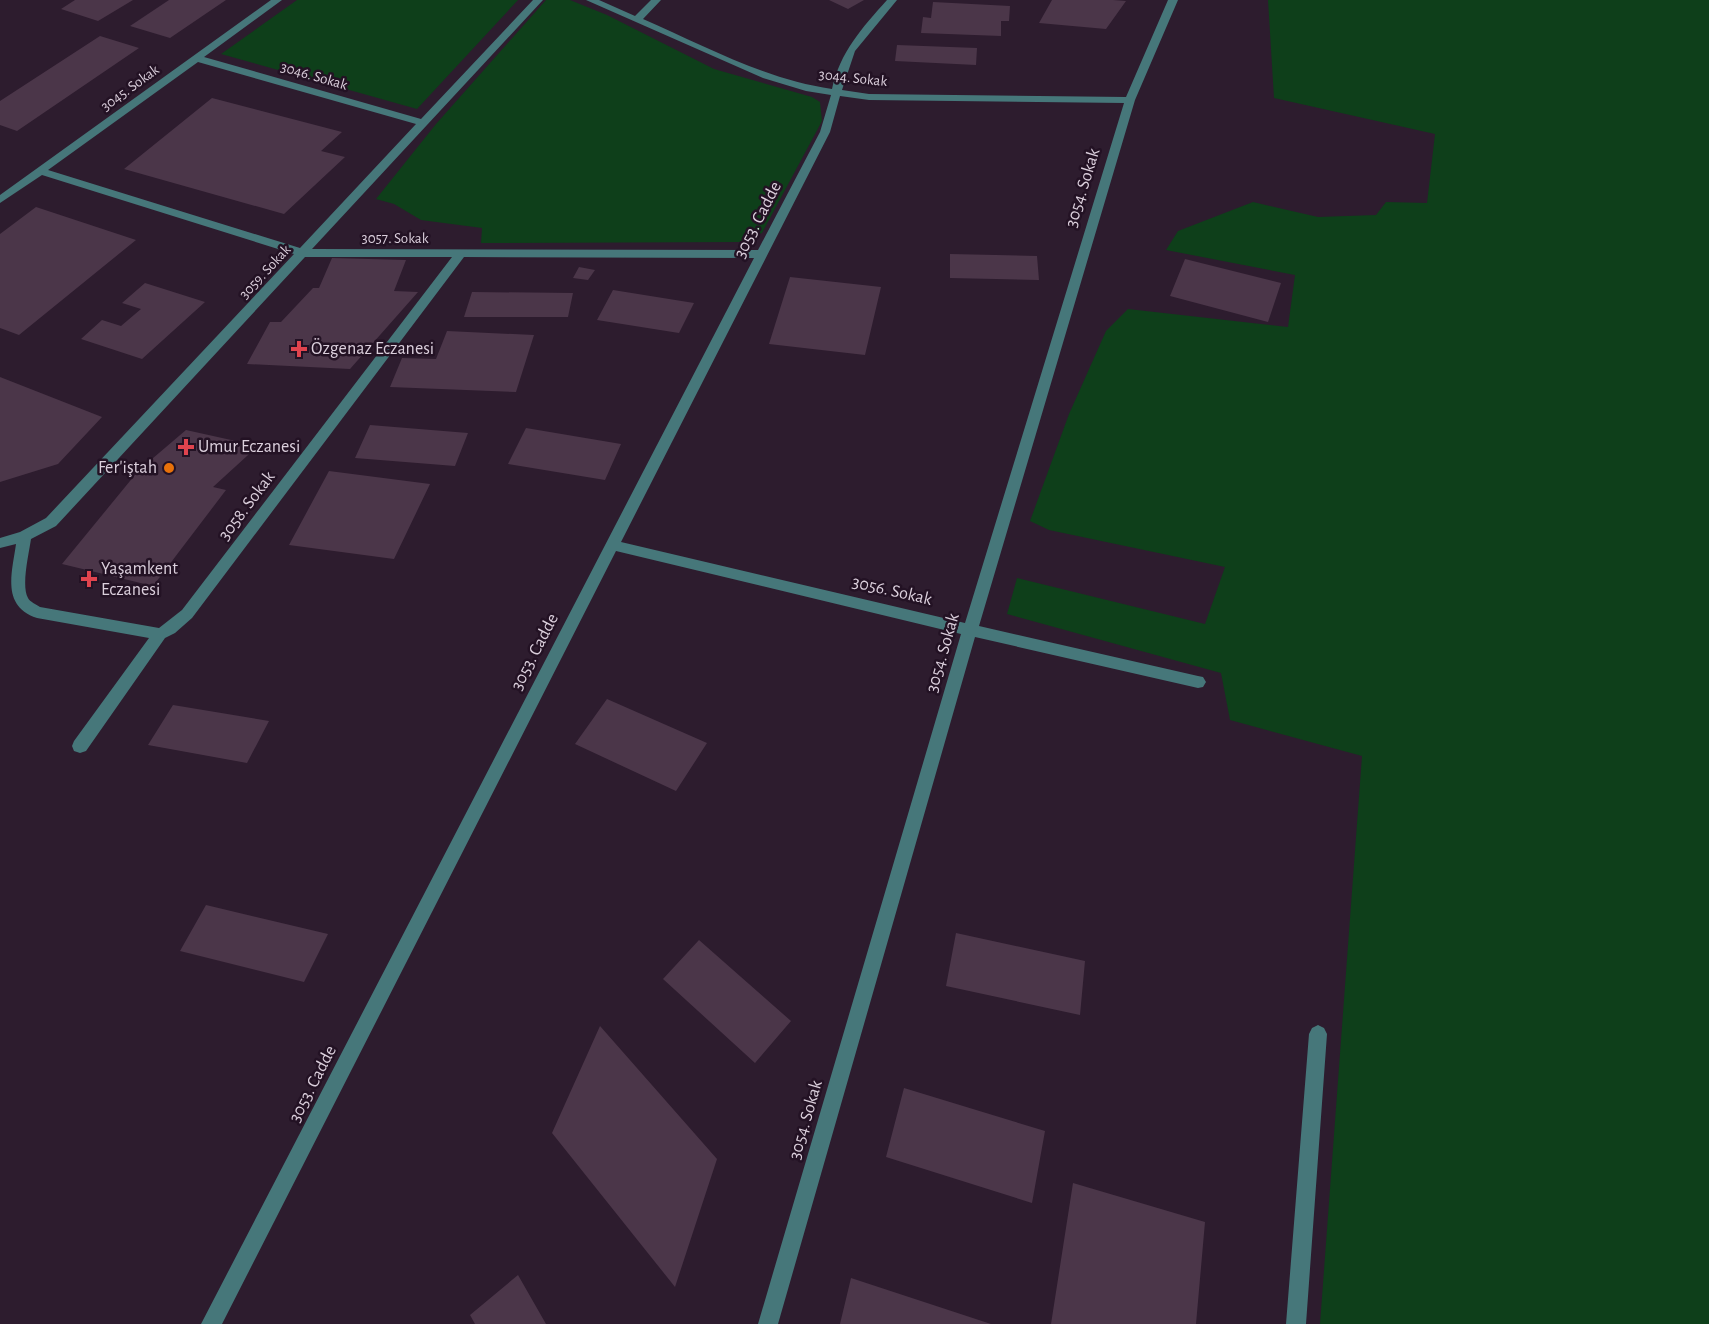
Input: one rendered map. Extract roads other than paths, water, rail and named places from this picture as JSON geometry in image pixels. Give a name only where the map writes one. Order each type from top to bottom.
[{"type":"street","name":"3045. Sokak","points":[[0,200],[277,0]]},
{"type":"street","name":"3059. Sokak","points":[[0,543],[24,536],[51,522],[538,0]]},
{"type":"street","name":"3044. Sokak","points":[[591,0],[767,76],[810,89],[879,97],[1130,100]]},
{"type":"street","points":[[637,19],[656,0]]},
{"type":"street","name":"3053. Cadde","points":[[211,1324],[830,123],[843,68],[850,51],[892,0]]},
{"type":"street","name":"3054. Sokak","points":[[768,1324],[970,630],[1130,100],[1173,0]]},
{"type":"street","name":"3046. Sokak","points":[[196,58],[423,123]]},
{"type":"street","name":"3057. Sokak","points":[[40,171],[303,253],[762,254]]},
{"type":"street","name":"3058. Sokak","points":[[80,746],[160,634],[170,629],[187,614],[461,253]]},
{"type":"street","points":[[24,536],[19,591],[21,601],[28,608],[37,612],[160,634]]},
{"type":"street","name":"3056. Sokak","points":[[612,544],[1198,682]]},
{"type":"street","points":[[1296,1324],[1318,1034]]},
{"type":"place","name":"Özgenaz Eczanesi","points":[[299,349]]},
{"type":"place","name":"Umur Eczanesi","points":[[186,447]]},
{"type":"place","name":"Fer'iştah","points":[[169,468]]},
{"type":"place","name":"Yaşamkent Eczanesi","points":[[89,579]]}]
